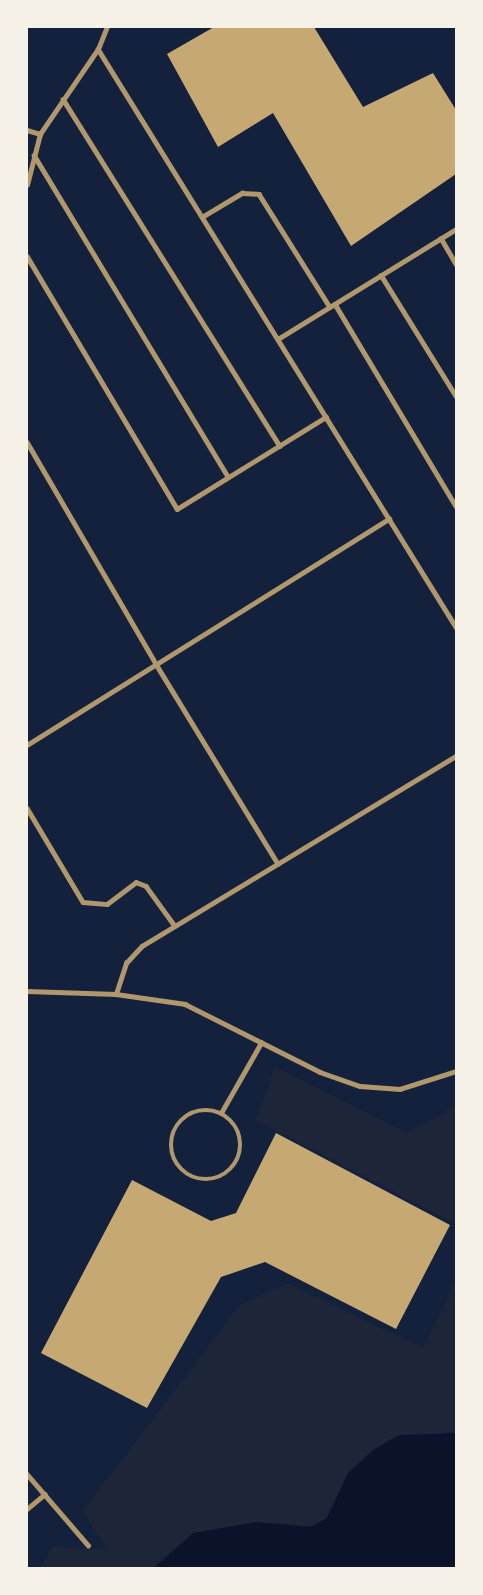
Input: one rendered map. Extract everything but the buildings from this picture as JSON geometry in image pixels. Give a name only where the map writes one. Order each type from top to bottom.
[{"type":"lane","points":[[27,184],[39,134],[98,49],[107,27]]},
{"type":"lane","points":[[98,49],[456,627]]},
{"type":"lane","points":[[63,99],[280,446]]},
{"type":"lane","points":[[27,130],[39,134]]},
{"type":"lane","points":[[34,155],[228,477]]},
{"type":"lane","points":[[202,217],[242,193],[259,194],[332,305],[456,506]]},
{"type":"lane","points":[[278,339],[456,229]]},
{"type":"lane","points":[[441,238],[456,264]]},
{"type":"lane","points":[[27,256],[177,509],[326,417]]},
{"type":"lane","points":[[381,275],[456,396]]},
{"type":"lane","points":[[27,442],[156,664],[279,864]]},
{"type":"lane","points":[[27,745],[388,519]]},
{"type":"lane","points":[[116,994],[134,952],[456,756]]},
{"type":"lane","points":[[27,808],[83,902],[107,904],[136,882],[146,886],[175,926]]},
{"type":"lane","points":[[27,991],[116,994],[185,1004],[320,1072],[360,1086],[400,1089],[456,1071]]},
{"type":"lane","points":[[221,1113],[261,1043]]},
{"type":"lane","points":[[198,1111],[221,1113],[238,1129],[241,1140],[237,1163],[219,1178],[196,1179],[186,1174],[172,1156],[173,1133],[187,1115],[198,1111]]},
{"type":"lane","points":[[27,1474],[88,1545]]},
{"type":"lane","points":[[27,1509],[45,1494]]},
{"type":"shaded area","points":[[275,1067],[407,1133],[456,1106],[456,1224],[256,1120]]},
{"type":"shaded area","points":[[456,1282],[456,1433],[446,1432],[348,1473],[327,1518],[309,1527],[283,1523],[161,1558],[154,1568],[40,1568],[53,1546],[107,1550],[83,1511],[240,1305],[288,1283],[423,1348]]},
{"type":"shaded area","points":[[456,1433],[456,1568],[154,1568],[193,1533],[257,1522],[310,1527],[327,1518],[348,1473],[373,1450],[399,1435]]}]
